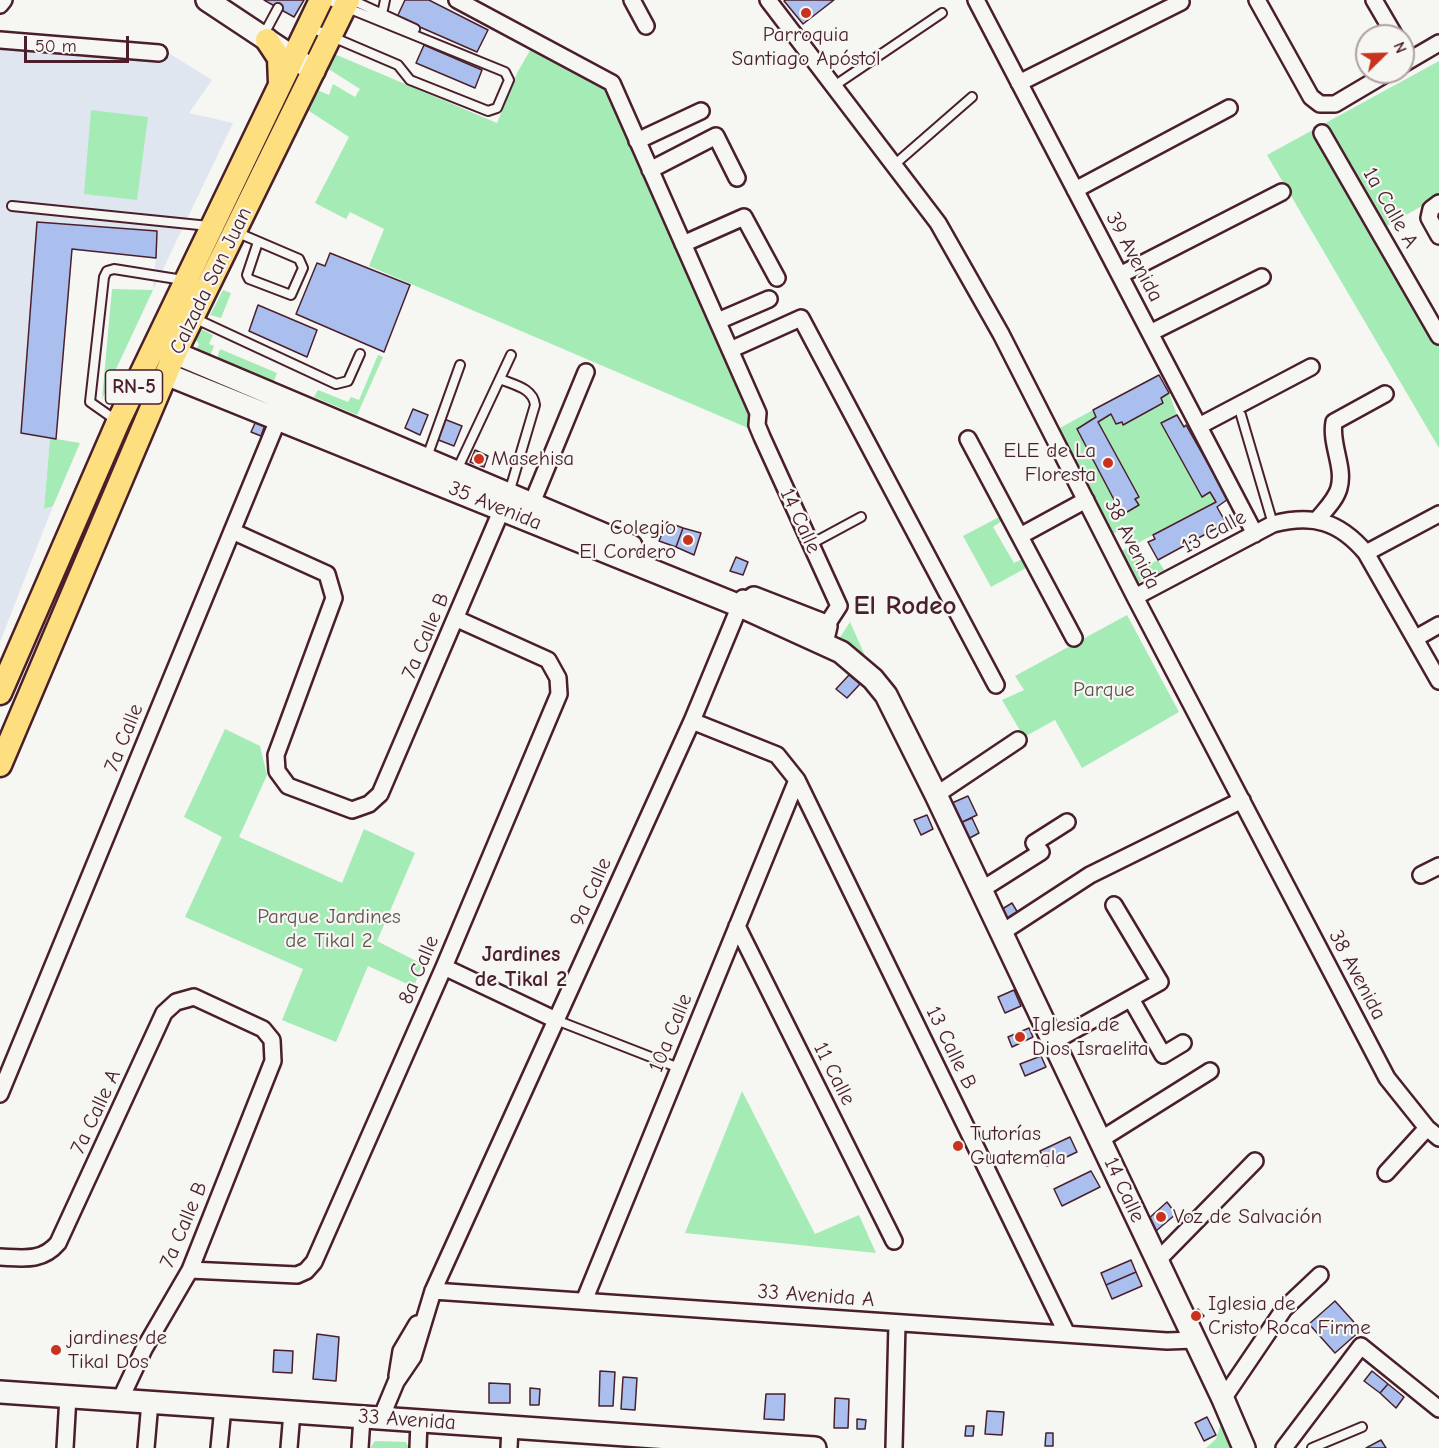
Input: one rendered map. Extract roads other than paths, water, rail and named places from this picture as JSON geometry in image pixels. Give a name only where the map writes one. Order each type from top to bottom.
[{"type":"main road","name":"Calzada San Juan","points":[[0,691],[118,422],[184,280],[321,0]]},
{"type":"main road","name":"Calzada San Juan","points":[[0,765],[175,353],[314,70],[343,2]]},
{"type":"main road","points":[[265,38],[279,58],[280,86]]},
{"type":"street","points":[[0,5],[4,0]]},
{"type":"street","points":[[207,0],[314,70]]},
{"type":"street","name":"14 Calle","points":[[457,0],[609,80],[718,321],[758,413],[758,425],[762,437],[839,606],[824,634],[858,664],[886,695],[936,795],[1223,1399],[1244,1448]]},
{"type":"street","points":[[632,0],[646,26]]},
{"type":"street","name":"39 Avenida","points":[[976,0],[1255,534]]},
{"type":"street","points":[[1257,0],[1311,97],[1320,104],[1335,104],[1369,84]]},
{"type":"street","points":[[1374,0],[1388,24]]},
{"type":"street","name":"38 Avenida","points":[[772,2],[944,233],[1001,334],[1135,597],[1387,1078],[1427,1128],[1439,1138]]},
{"type":"street","points":[[1019,83],[1181,2]]},
{"type":"street","points":[[0,40],[159,53]]},
{"type":"street","points":[[1415,54],[1439,43]]},
{"type":"street","points":[[1075,190],[1229,108]]},
{"type":"street","points":[[637,141],[701,111]]},
{"type":"street","name":"1a Calle A","points":[[1322,133],[1439,336]]},
{"type":"street","points":[[650,170],[716,136],[737,178]]},
{"type":"street","points":[[1120,275],[1282,192]]},
{"type":"street","points":[[1439,202],[1431,208],[1429,218],[1439,236]]},
{"type":"street","points":[[683,244],[744,217],[777,278]]},
{"type":"street","points":[[1150,333],[1262,277]]},
{"type":"street","points":[[718,321],[769,299]]},
{"type":"street","points":[[730,350],[801,318],[996,685]]},
{"type":"street","name":"35 Avenida","points":[[175,353],[283,408],[824,634]]},
{"type":"street","points":[[1199,426],[1311,367]]},
{"type":"street","points":[[532,503],[586,372]]},
{"type":"street","name":"35 Avenida","points":[[166,374],[283,408],[427,459],[456,471],[505,501],[532,503],[742,600]]},
{"type":"street","points":[[1385,393],[1334,422],[1332,430],[1340,473],[1339,489],[1317,520],[1352,537],[1366,553],[1439,681]]},
{"type":"street","name":"7a Calle","points":[[0,1094],[283,408]]},
{"type":"street","points":[[968,439],[1074,638]]},
{"type":"street","points":[[1020,536],[1086,500]]},
{"type":"street","name":"7a Calle B","points":[[232,531],[327,574],[334,598],[276,755],[277,771],[288,786],[352,810],[369,804],[380,794],[457,619],[505,501]]},
{"type":"street","points":[[1366,553],[1439,514]]},
{"type":"street","name":"13 Calle","points":[[1135,597],[1273,524],[1290,520],[1317,520]]},
{"type":"street","name":"9a Calle","points":[[360,1448],[371,1417],[413,1357],[431,1298],[692,721],[742,600]]},
{"type":"street","name":"8a Calle","points":[[190,1270],[297,1275],[306,1271],[314,1262],[444,967],[559,694],[558,678],[548,660],[457,619]]},
{"type":"street","points":[[1416,638],[1439,625]]},
{"type":"street","name":"13 Calle B","points":[[692,721],[777,756],[797,780],[1067,1334]]},
{"type":"street","points":[[936,795],[1018,740]]},
{"type":"street","name":"10a Calle","points":[[584,1301],[797,780]]},
{"type":"street","points":[[1001,933],[1090,875],[1242,800]]},
{"type":"street","points":[[981,890],[1041,852],[1034,843],[1067,822]]},
{"type":"street","points":[[1421,875],[1439,866]]},
{"type":"street","points":[[1053,1042],[1160,982],[1114,904]]},
{"type":"street","name":"11 Calle","points":[[737,926],[894,1241]]},
{"type":"street","points":[[444,967],[556,1020]]},
{"type":"street","name":"7a Calle A","points":[[0,1257],[41,1257],[50,1253],[58,1243],[164,1013],[176,1002],[194,997],[263,1029],[272,1040],[273,1061]]},
{"type":"street","points":[[1131,999],[1163,1055],[1183,1043]]},
{"type":"street","name":"7a Calle B","points":[[120,1400],[144,1349],[190,1270],[273,1061]]},
{"type":"street","points":[[1100,1140],[1210,1071]]},
{"type":"street","points":[[1386,1173],[1427,1128]]},
{"type":"street","points":[[1157,1261],[1255,1161]]},
{"type":"street","points":[[1223,1399],[1284,1310],[1320,1275]]},
{"type":"street","name":"33 Avenida A","points":[[431,1298],[584,1301],[1167,1341],[1195,1340]]},
{"type":"street","points":[[894,1448],[897,1323]]},
{"type":"street","points":[[1284,1448],[1361,1346],[1439,1409]]},
{"type":"street","name":"33 Avenida","points":[[0,1392],[419,1421],[509,1437],[803,1448]]},
{"type":"street","points":[[65,1448],[68,1396]]},
{"type":"street","points":[[146,1448],[150,1402]]},
{"type":"street","points":[[219,1448],[223,1407]]},
{"type":"street","points":[[289,1448],[292,1412]]},
{"type":"street","points":[[418,1448],[419,1421]]},
{"type":"lane","points":[[382,14],[385,0]]},
{"type":"lane","points":[[308,27],[398,65],[410,80],[488,111],[497,108],[509,80],[505,72],[343,2]]},
{"type":"lane","points":[[343,2],[382,14],[415,29]]},
{"type":"lane","points":[[265,38],[278,8]]},
{"type":"lane","points":[[834,87],[942,13]]},
{"type":"lane","points":[[892,166],[972,97]]},
{"type":"lane","points":[[12,206],[210,226]]},
{"type":"lane","points":[[235,232],[258,242],[299,260],[303,268],[291,295],[249,279],[247,276],[258,242]]},
{"type":"lane","points":[[118,422],[90,402],[104,277],[107,270],[114,269],[184,280]]},
{"type":"lane","points":[[193,317],[336,384],[348,381],[360,354]]},
{"type":"lane","points":[[456,471],[511,355]]},
{"type":"lane","points":[[427,459],[460,365]]},
{"type":"lane","points":[[500,379],[529,391],[534,396],[536,405],[505,501]]},
{"type":"lane","points":[[1240,416],[1273,524]]},
{"type":"lane","points":[[811,544],[861,517]]},
{"type":"lane","points":[[556,1020],[679,1068]]},
{"type":"lane","points":[[1312,1448],[1362,1427]]},
{"type":"place","name":"Parroquia Santiago Apóstol","points":[[806,13]]},
{"type":"place","name":"Masehisa","points":[[479,459]]},
{"type":"place","name":"ELE de La Floresta","points":[[1108,463]]},
{"type":"place","name":"Colegio El Cordero","points":[[688,540]]},
{"type":"place","name":"Iglesia de Dios Israelita","points":[[1020,1037]]},
{"type":"place","name":"Tutorías Guatemala","points":[[958,1146]]},
{"type":"place","name":"Voz de Salvación","points":[[1161,1217]]},
{"type":"place","name":"Iglesia de Cristo Roca Firme","points":[[1196,1316]]},
{"type":"place","name":"jardines de Tikal Dos","points":[[56,1350]]},
{"type":"district","name":"El Rodeo","points":[[905,606]]},
{"type":"district","name":"Jardines de Tikal 2","points":[[521,968]]},
{"type":"park label","name":"Parque","points":[[1104,690]]},
{"type":"park label","name":"Parque Jardines de Tikal 2","points":[[329,929]]}]
